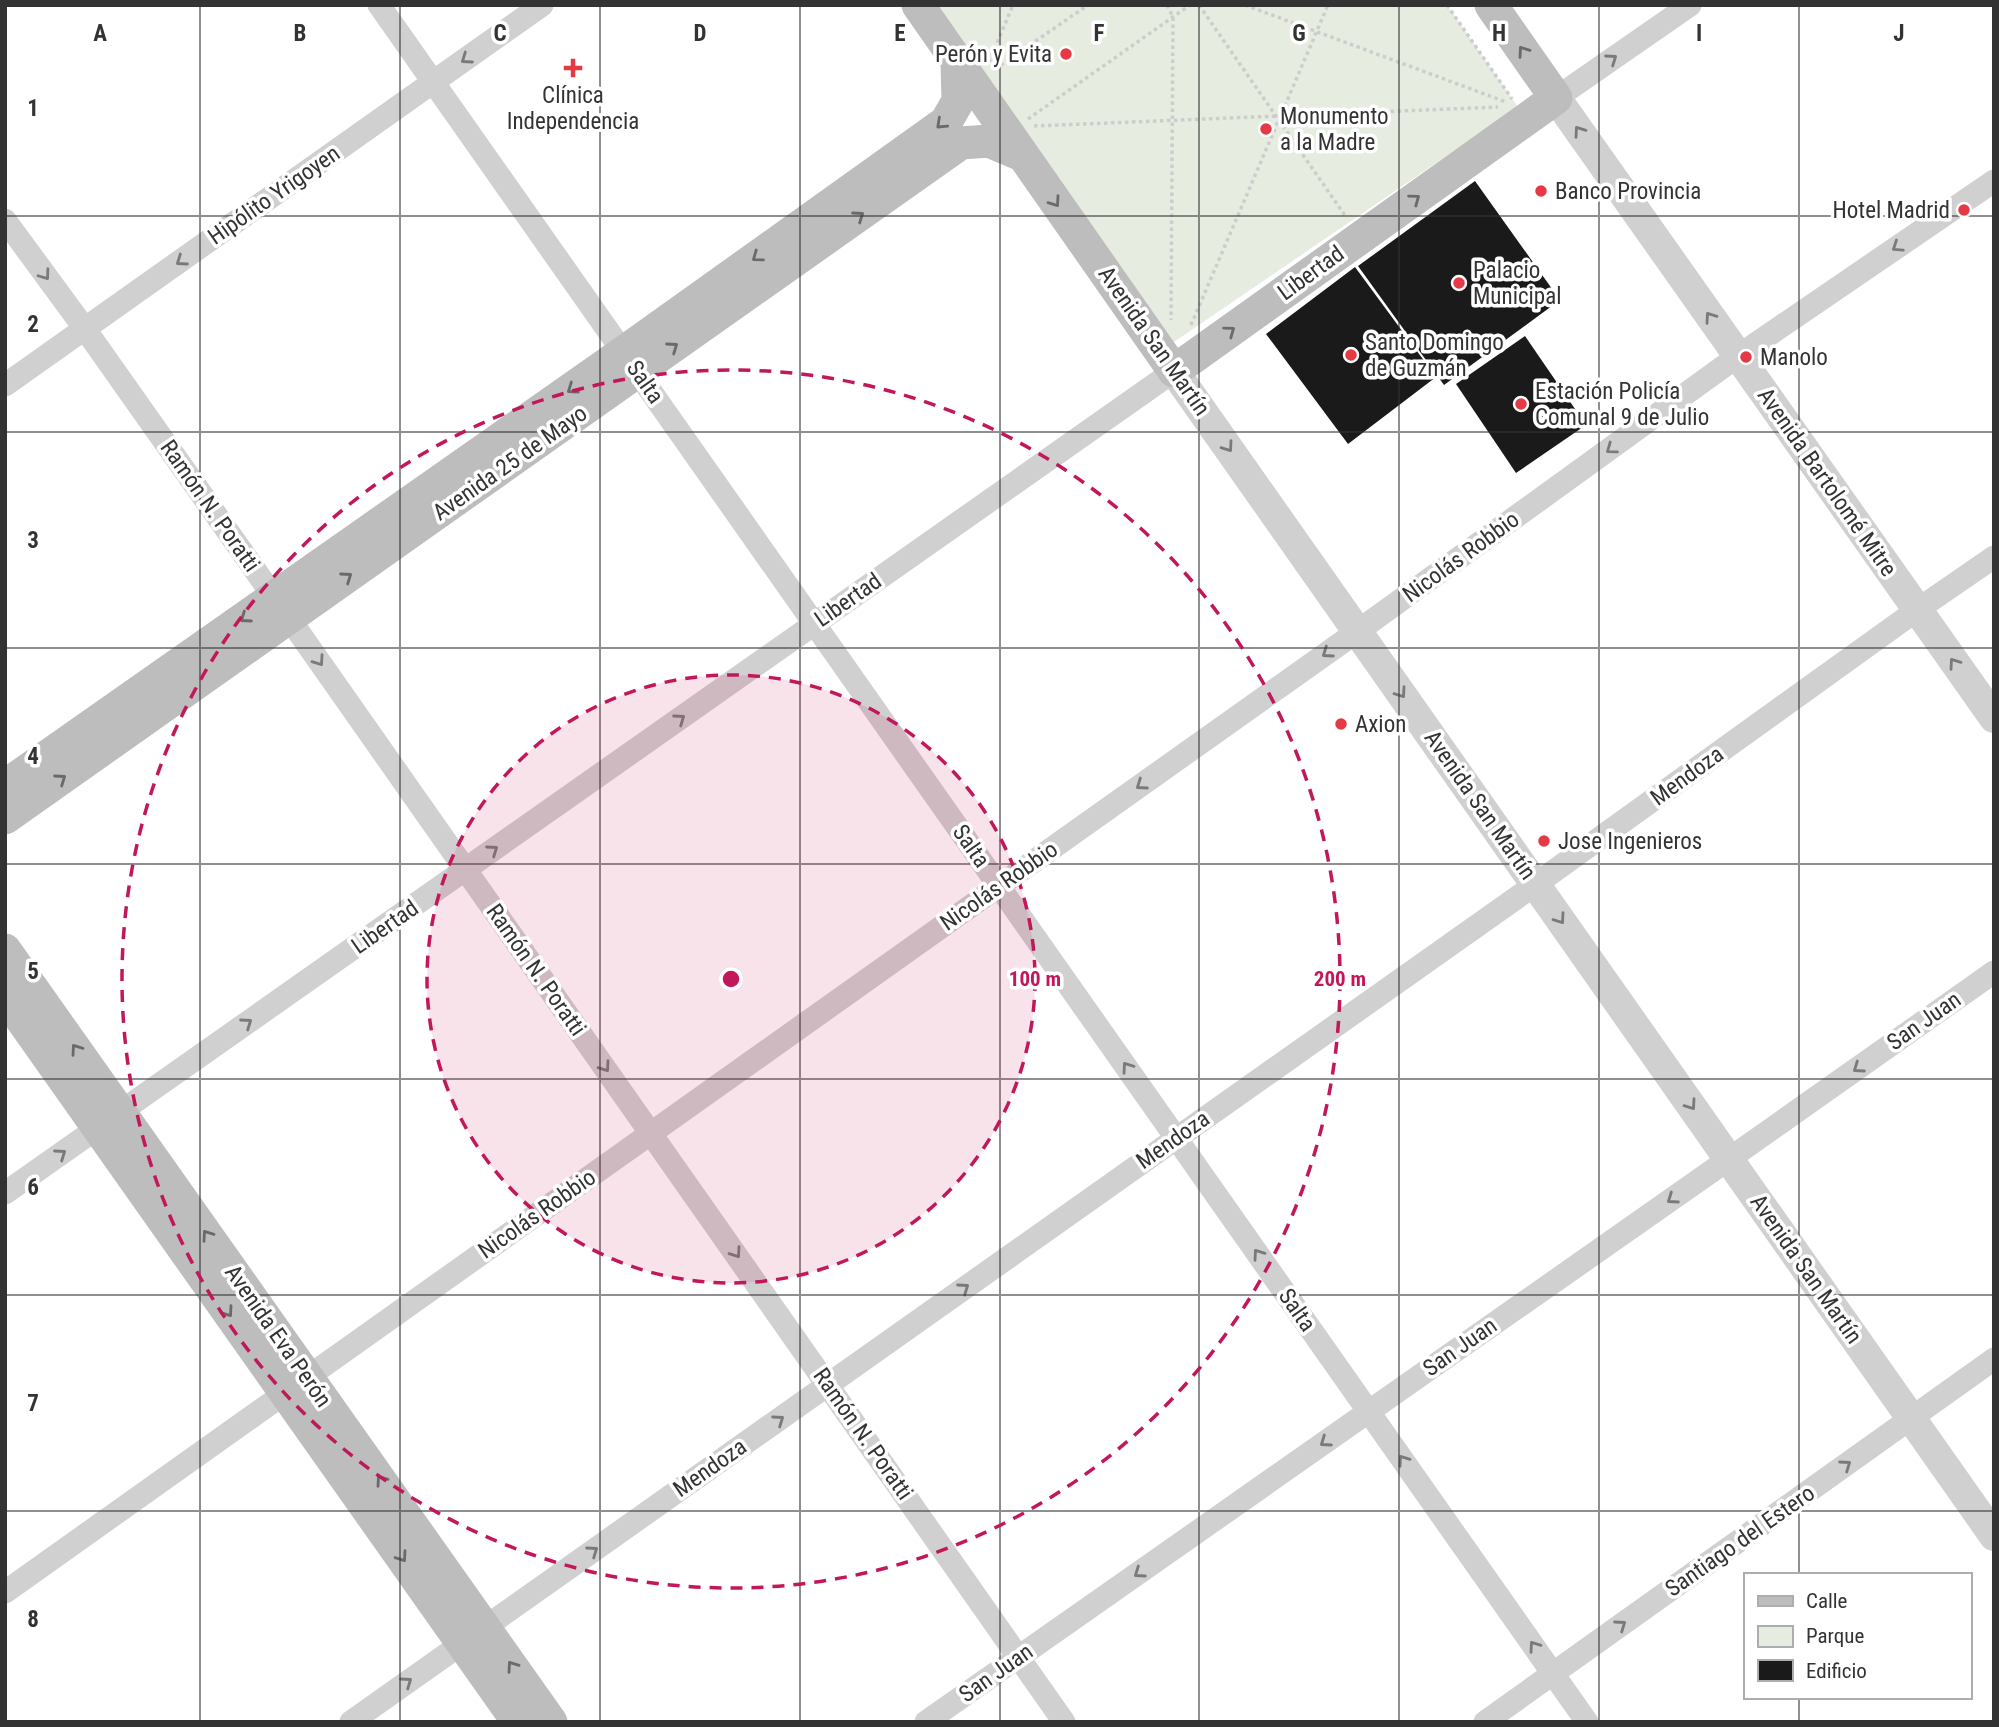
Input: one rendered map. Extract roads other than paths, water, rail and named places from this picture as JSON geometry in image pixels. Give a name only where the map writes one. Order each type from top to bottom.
[{"type":"main road","name":"Avenida San Martín","points":[[918,5],[973,63],[1024,136],[1174,371]]},
{"type":"main road","name":"Avenida Bartolomé Mitre","points":[[1491,5],[1556,98]]},
{"type":"main road","name":"Avenida 25 de Mayo","points":[[631,362],[946,122],[958,101],[973,63]]},
{"type":"main road","name":"Libertad","points":[[1174,371],[1556,98]]},
{"type":"main road","name":"Avenida 25 de Mayo","points":[[5,818],[281,608],[631,362],[961,143],[1024,136]]},
{"type":"main road","name":"Avenida 25 de Mayo","points":[[5,786],[281,608]]},
{"type":"main road","name":"Avenida Eva Perón","points":[[5,950],[109,1120],[474,1635],[551,1722]]},
{"type":"main road","name":"Avenida Eva Perón","points":[[5,996],[109,1120]]},
{"type":"main road","name":"Avenida Eva Perón","points":[[474,1635],[518,1722]]},
{"type":"street","name":"Salta","points":[[379,5],[1587,1722]]},
{"type":"street","name":"Hipólito Yrigoyen","points":[[5,385],[542,5]]},
{"type":"street","name":"Libertad","points":[[1556,98],[1690,5]]},
{"type":"street","name":"Avenida Bartolomé Mitre","points":[[1556,98],[1994,718]]},
{"type":"street","name":"Nicolás Robbio","points":[[5,1592],[1358,631],[1738,356],[1994,181]]},
{"type":"street","name":"Ramón N. Poratti","points":[[5,220],[85,329],[829,1384],[1064,1722]]},
{"type":"street","name":"Libertad","points":[[5,1193],[1174,371]]},
{"type":"street","name":"Avenida San Martín","points":[[1174,371],[1994,1536]]},
{"type":"street","name":"Mendoza","points":[[351,1722],[1994,557]]},
{"type":"street","name":"San Juan","points":[[926,1722],[1994,972]]},
{"type":"street","name":"Santiago del Estero","points":[[1485,1722],[1994,1359]]},
{"type":"place","name":"Perón y Evita","points":[[1066,54]]},
{"type":"place","name":"Clínica Independencia","points":[[573,68]]},
{"type":"place","name":"Monumento a la Madre","points":[[1266,129]]},
{"type":"place","name":"Banco Provincia","points":[[1541,191]]},
{"type":"place","name":"Hotel Madrid","points":[[1964,210]]},
{"type":"place","name":"Palacio Municipal","points":[[1459,283]]},
{"type":"place","name":"Santo Domingo de Guzmán","points":[[1351,355]]},
{"type":"place","name":"Manolo","points":[[1746,357]]},
{"type":"place","name":"Estación Policía Comunal 9 de Julio","points":[[1521,404]]},
{"type":"place","name":"Axion","points":[[1341,724]]},
{"type":"place","name":"Jose Ingenieros","points":[[1544,841]]}]
